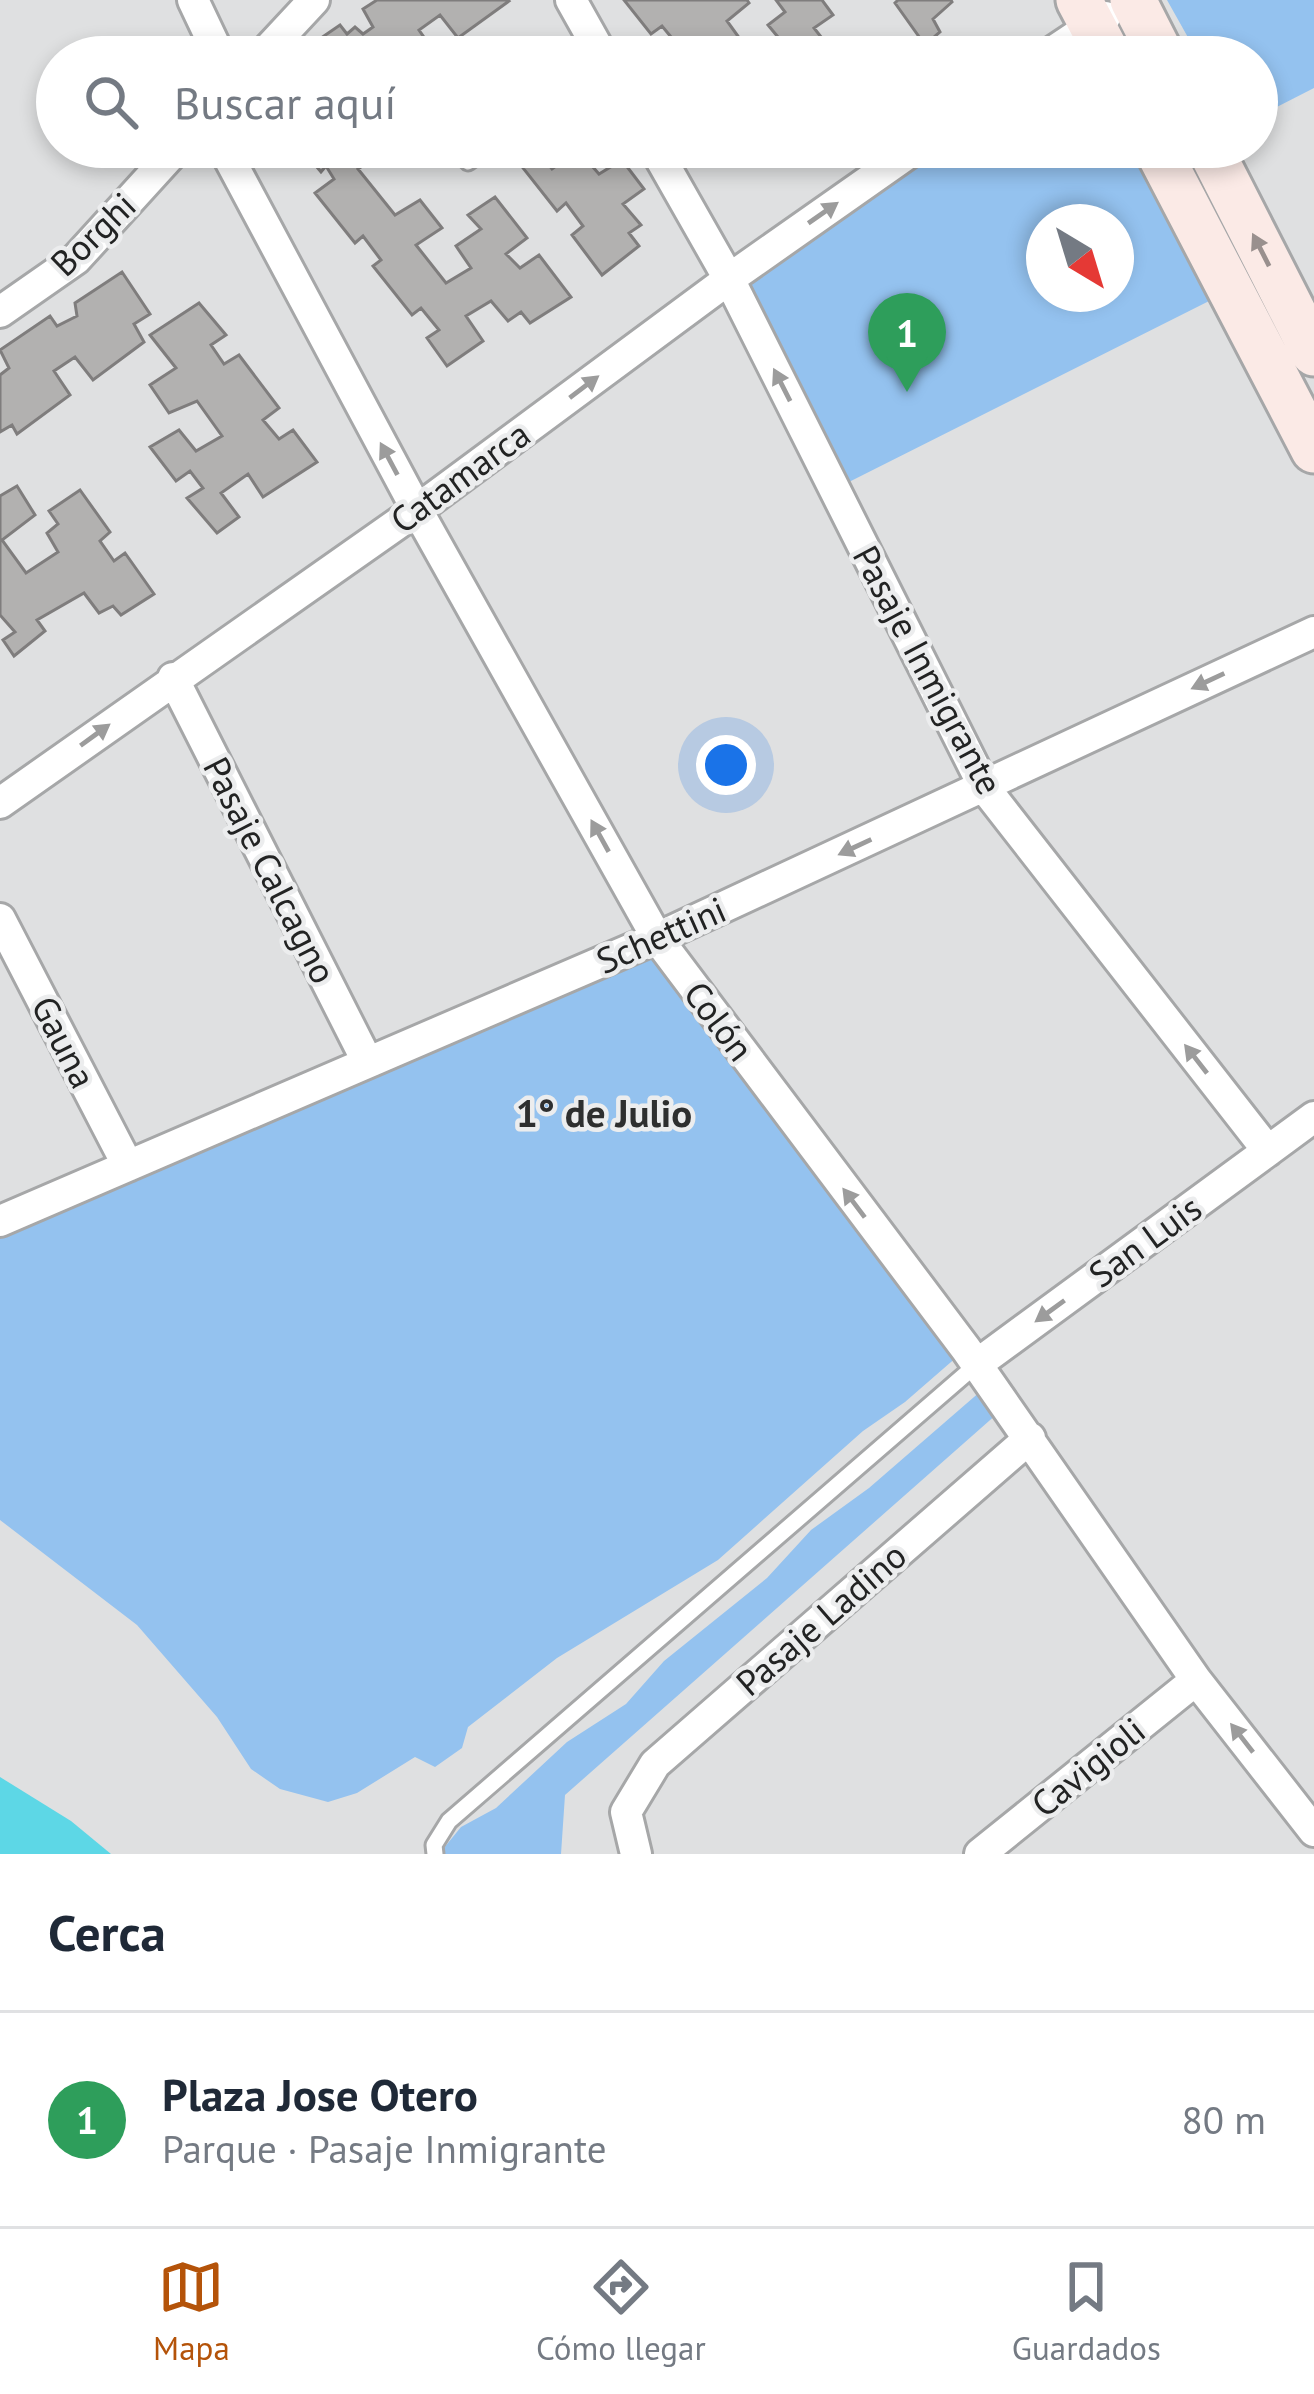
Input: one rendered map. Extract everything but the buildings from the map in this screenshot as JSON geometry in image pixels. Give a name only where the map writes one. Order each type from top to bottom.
[{"type":"main road","points":[[1134,0],[1152,36]]},
{"type":"main road","points":[[1167,168],[1314,450]]},
{"type":"main road","points":[[1219,168],[1314,353]]},
{"type":"street","points":[[193,0],[210,36]]},
{"type":"street","points":[[281,36],[314,0]]},
{"type":"street","points":[[571,0],[591,36]]},
{"type":"street","points":[[1094,27],[1134,0]]},
{"type":"street","name":"Borghi","points":[[0,312],[76,259],[159,168]]},
{"type":"street","name":"Colón","points":[[234,168],[417,510],[657,938],[1030,1438],[1196,1680],[1314,1831]]},
{"type":"street","name":"Pasaje Inmigrante","points":[[666,168],[729,279],[984,787],[1268,1151]]},
{"type":"street","name":"Catamarca","points":[[0,803],[417,510],[887,168]]},
{"type":"street","name":"Schettini","points":[[0,1221],[657,938],[1314,632]]},
{"type":"street","name":"Pasaje Calcagno","points":[[173,679],[367,1061]]},
{"type":"street","name":"Gauna","points":[[0,919],[128,1166]]},
{"type":"street","name":"San Luis","points":[[976,1365],[1314,1118]]},
{"type":"street","name":"Pasaje Ladino","points":[[636,1854],[626,1812],[655,1764],[1030,1438]]},
{"type":"street","name":"Cavigioli","points":[[980,1854],[1196,1680]]},
{"type":"lane","points":[[435,1854],[434,1845],[449,1820],[976,1365]]},
{"type":"shaded area","points":[[1167,0],[1314,0],[1314,88],[1278,106],[1278,36],[1187,36]]},
{"type":"shaded area","points":[[887,168],[1167,168],[1231,290],[835,489],[729,279]]},
{"type":"shaded area","points":[[657,938],[966,1349],[863,1431],[718,1560],[557,1658],[468,1727],[462,1748],[435,1767],[415,1757],[357,1793],[328,1802],[280,1789],[251,1769],[217,1717],[137,1625],[0,1520],[0,1221]]},
{"type":"shaded area","points":[[989,1384],[1006,1406],[565,1795],[561,1854],[439,1854],[461,1827],[496,1808],[567,1742],[626,1704],[664,1661],[767,1578],[811,1530],[869,1488]]},
{"type":"shaded area","points":[[0,1777],[71,1821],[111,1854],[0,1854]]},
{"type":"place","name":"Plaza Jose Otero","points":[[907,392]]},
{"type":"district","name":"1° de Julio","points":[[604,1113]]}]
